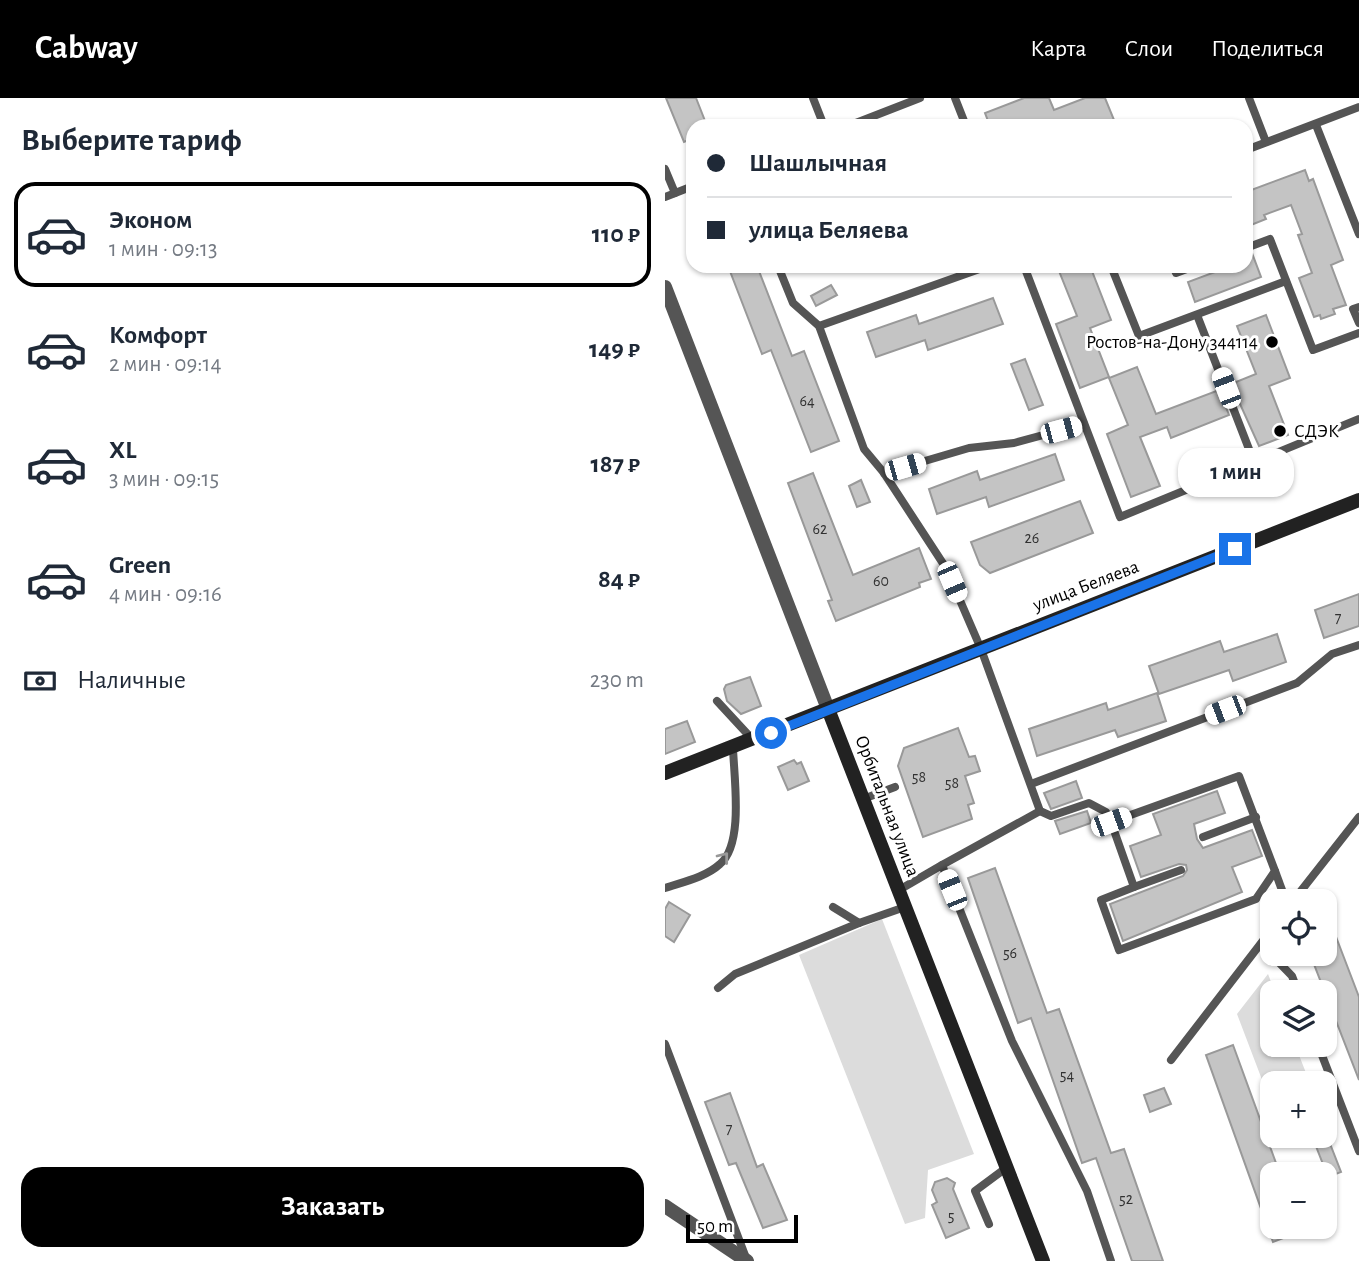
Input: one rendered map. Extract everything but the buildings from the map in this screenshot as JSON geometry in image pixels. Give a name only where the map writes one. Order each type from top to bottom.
[{"type":"main road","name":"улица Беляева","points":[[665,773],[1359,500]]},
{"type":"main road","name":"Орбитальная улица","points":[[828,709],[1043,1261]]},
{"type":"street","name":"Орбитальная улица","points":[[665,287],[828,709]]},
{"type":"street","points":[[665,1206],[747,1260]]},
{"type":"lane","points":[[813,98],[821,119]]},
{"type":"lane","points":[[866,119],[920,98]]},
{"type":"lane","points":[[955,98],[963,119]]},
{"type":"lane","points":[[1249,98],[1266,142]]},
{"type":"lane","points":[[1253,147],[1359,107]]},
{"type":"lane","points":[[1316,125],[1359,234]]},
{"type":"lane","points":[[665,169],[675,193]]},
{"type":"lane","points":[[665,197],[686,189]]},
{"type":"lane","points":[[1253,245],[1270,239],[1313,350],[1359,333]]},
{"type":"lane","points":[[781,273],[793,303],[819,326],[864,449],[884,473],[937,550],[981,649],[1040,811],[1051,816],[1089,803],[1106,812],[1134,887]]},
{"type":"lane","points":[[819,326],[968,273]]},
{"type":"lane","points":[[1027,273],[1120,517],[1359,419]]},
{"type":"lane","points":[[1114,273],[1139,337],[1286,281]]},
{"type":"lane","points":[[1359,307],[1353,309],[1359,323]]},
{"type":"lane","points":[[1197,315],[1254,462]]},
{"type":"lane","points":[[884,473],[969,448],[1014,443],[1084,424]]},
{"type":"lane","points":[[1031,784],[1297,683],[1332,654],[1359,645]]},
{"type":"lane","points":[[717,701],[753,740]]},
{"type":"lane","points":[[665,888],[720,864],[730,851],[735,831],[733,748]]},
{"type":"lane","points":[[1111,822],[1239,776],[1282,889]]},
{"type":"lane","points":[[863,799],[895,787]]},
{"type":"lane","points":[[899,890],[1040,811]]},
{"type":"lane","points":[[1203,837],[1256,817]]},
{"type":"lane","points":[[1302,889],[1359,817]]},
{"type":"lane","points":[[942,865],[1012,1041],[1087,1191],[1111,1261]]},
{"type":"lane","points":[[1181,870],[1101,901],[1119,950],[1256,900],[1275,871]]},
{"type":"lane","points":[[718,988],[735,974],[905,907]]},
{"type":"lane","points":[[833,908],[859,923]]},
{"type":"lane","points":[[1171,1060],[1260,945]]},
{"type":"lane","points":[[1282,966],[1294,980]]},
{"type":"lane","points":[[665,1044],[747,1260]]},
{"type":"lane","points":[[1323,1057],[1359,1152]]},
{"type":"lane","points":[[989,1224],[975,1191],[1006,1168]]},
{"type":"shaded area","points":[[882,919],[974,1154],[928,1170],[925,1218],[905,1224],[799,955]]},
{"type":"shaded area","points":[[1260,984],[1260,1057],[1300,1057],[1305,1071],[1260,1071],[1260,1074],[1237,1014]]},
{"type":"place","name":"Ростов-на-Дону 344114","points":[[1272,342]]},
{"type":"place","name":"СДЭК","points":[[1280,431]]},
{"type":"route","points":[[771,733],[1235,549]]}]
